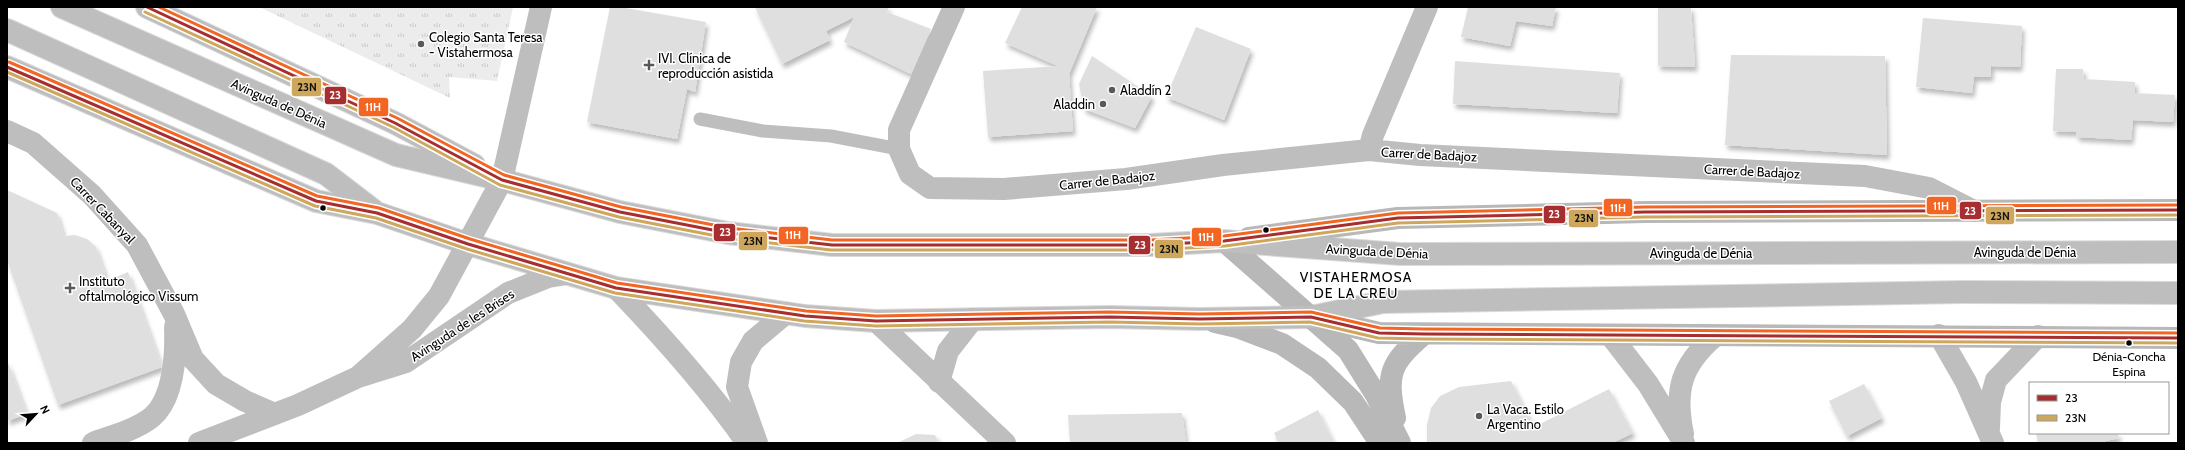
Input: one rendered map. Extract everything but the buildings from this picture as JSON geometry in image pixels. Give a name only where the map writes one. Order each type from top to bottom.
[{"type":"main road","name":"Avinguda de Dénia","points":[[62,7],[396,155],[502,180],[620,212],[712,230],[832,244],[1150,245],[1224,241],[1398,218],[1653,212],[2178,210]]},
{"type":"main road","name":"Avinguda de Dénia","points":[[147,7],[395,123],[502,180]]},
{"type":"main road","name":"Avinguda de les Brises","points":[[358,377],[412,329],[439,296],[502,180],[541,7]]},
{"type":"main road","points":[[899,149],[899,130],[954,7]]},
{"type":"main road","points":[[1369,150],[1373,135],[1427,7]]},
{"type":"main road","points":[[7,30],[326,174],[377,213]]},
{"type":"main road","points":[[7,67],[316,201],[377,213],[468,244],[616,288],[786,313],[876,321],[1110,317],[1200,319],[1311,317],[1383,302],[1962,292],[2178,293]]},
{"type":"main road","name":"Carrer Cabanyal","points":[[7,131],[33,143],[92,195],[137,245],[174,314]]},
{"type":"main road","name":"Carrer de Badajoz","points":[[899,149],[910,174],[930,188],[982,189],[1126,179],[1223,165],[1369,150],[1420,155],[1865,176],[1929,188],[1974,211]]},
{"type":"main road","name":"Avinguda de Dénia","points":[[1224,241],[1400,254],[2178,252]]},
{"type":"main road","points":[[1224,241],[1348,350],[1376,395],[1393,442]]},
{"type":"main road","name":"Avinguda de les Brises","points":[[199,443],[275,414],[358,377],[406,362],[508,293],[548,277],[566,274]]},
{"type":"main road","points":[[616,288],[655,329],[720,404],[747,443]]},
{"type":"main road","points":[[757,443],[737,387],[741,362],[753,341],[786,313]]},
{"type":"main road","points":[[174,314],[193,359],[216,384],[245,401],[275,414]]},
{"type":"main road","points":[[92,443],[131,428],[152,417],[163,403],[172,374],[176,350],[174,314]]},
{"type":"main road","points":[[1311,317],[1379,333],[1611,336],[1939,335],[2178,338]]},
{"type":"main road","points":[[939,382],[948,351],[973,319]]},
{"type":"main road","points":[[1200,319],[1237,327],[1282,344],[1318,368],[1393,442]]},
{"type":"main road","points":[[876,321],[1005,443]]},
{"type":"main road","points":[[1393,442],[1389,391],[1392,371],[1405,350],[1424,334]]},
{"type":"main road","points":[[1939,335],[1966,382],[1991,436]]},
{"type":"main road","points":[[1611,336],[1648,384],[1685,443]]},
{"type":"main road","points":[[1685,443],[1679,412],[1680,384],[1697,351],[1715,336]]},
{"type":"main road","points":[[1991,436],[1990,402],[1996,380],[2038,336]]},
{"type":"lane","points":[[700,118],[763,131],[831,136],[899,149]]},
{"type":"green space","name":"Colegio Santa Teresa - Vistahermosa","points":[[259,7],[513,7],[497,81],[449,77],[450,98]]},
{"type":"transit line","name":"23","points":[[147,7],[395,123],[502,180],[620,212],[728,233],[832,245],[1150,245],[1224,241],[1398,218],[1645,212],[2178,210]]},
{"type":"transit line","name":"11H","points":[[159,7],[397,118],[504,175],[621,207],[729,228],[832,240],[1150,240],[1224,236],[1398,213],[1645,207],[2178,205]]},
{"type":"transit line","name":"23N","points":[[145,12],[393,127],[500,185],[619,217],[727,238],[831,250],[1150,250],[1225,246],[1398,223],[1645,217],[2178,215]]},
{"type":"transit line","name":"11H","points":[[9,62],[317,196],[379,208],[470,239],[617,283],[806,311],[876,316],[1110,312],[1200,314],[1311,312],[1380,328],[1424,329],[2178,333]]},
{"type":"transit line","name":"23","points":[[7,67],[316,201],[377,213],[468,244],[616,288],[805,316],[876,321],[1110,317],[1200,319],[1311,317],[1379,333],[1424,334],[2178,338]]},
{"type":"transit line","name":"23N","points":[[7,72],[315,206],[376,218],[467,249],[615,293],[804,321],[876,326],[1110,322],[1200,324],[1310,322],[1378,338],[1424,339],[2178,343]]},
{"type":"place","name":"Colegio Santa Teresa - Vistahermosa","points":[[421,44]]},
{"type":"place","name":"IVI. Clínica de reproducción asistida","points":[[649,65]]},
{"type":"place","name":"Aladdín 2","points":[[1112,90]]},
{"type":"place","name":"Aladdin","points":[[1103,104]]},
{"type":"place","name":"Instituto oftalmológico Vissum","points":[[70,288]]},
{"type":"place","name":"Dénia-Concha Espina","points":[[2129,343]]},
{"type":"place","name":"La Vaca. Estilo Argentino","points":[[1479,416]]},
{"type":"district","name":"VISTAHERMOSA DE LA CREU","points":[[1356,286]]}]
